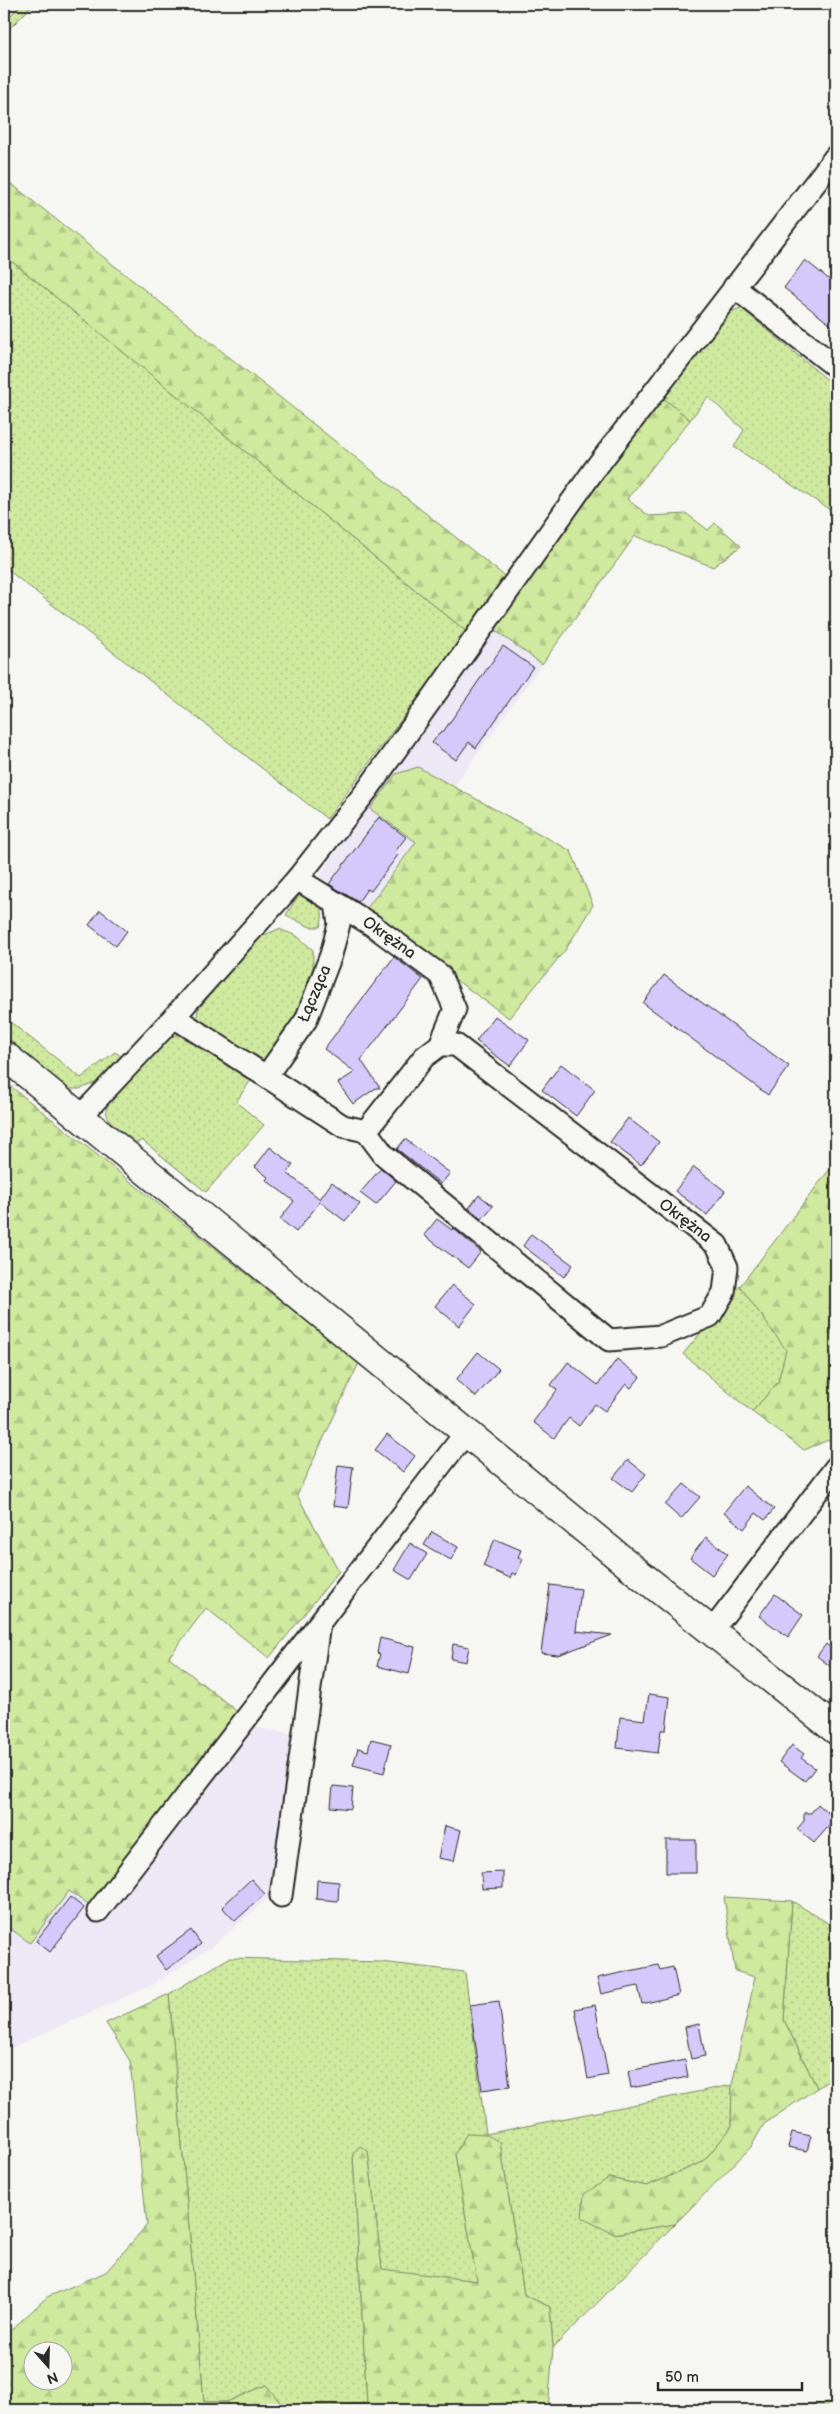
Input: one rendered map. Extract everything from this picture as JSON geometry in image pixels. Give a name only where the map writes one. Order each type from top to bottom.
[{"type":"street","points":[[80,1116],[174,1018],[297,879],[368,789],[594,470],[836,156]]},
{"type":"street","points":[[734,287],[836,367]]},
{"type":"street","name":"Okrężna","points":[[297,879],[372,925],[440,975],[455,1009],[440,1045],[424,1057],[366,1131],[384,1155],[609,1340],[662,1336],[710,1316],[724,1292],[727,1267],[716,1245],[456,1045],[440,1045]]},
{"type":"street","name":"Łącząca","points":[[266,1075],[306,1020],[331,955],[339,924],[336,903]]},
{"type":"street","points":[[174,1018],[266,1075],[343,1126],[366,1131]]},
{"type":"street","points":[[4,1056],[836,1730]]},
{"type":"street","points":[[98,1911],[467,1431]]},
{"type":"street","points":[[712,1631],[836,1467]]},
{"type":"street","points":[[281,1896],[319,1623]]},
{"type":"shaded area","points":[[4,4],[22,4],[4,22]]},
{"type":"shaded area","points":[[493,629],[542,664],[364,912],[317,879]]},
{"type":"shaded area","points":[[250,1722],[258,1728],[296,1735],[272,1895],[210,1948],[152,1985],[4,2051],[4,1924],[30,1943],[69,1890],[90,1906]]},
{"type":"green space","points":[[22,4],[34,4],[4,34],[4,22]]},
{"type":"green space","points":[[4,178],[507,578],[467,632],[4,255]]},
{"type":"green space","points":[[4,255],[467,632],[327,819],[4,567]]},
{"type":"green space","points":[[741,308],[836,387],[836,514],[734,447],[744,430],[708,397],[690,420],[662,397],[726,313]]},
{"type":"green space","points":[[662,397],[690,420],[627,499],[649,516],[687,514],[708,530],[715,523],[741,546],[713,567],[635,536],[542,664],[493,629]]},
{"type":"green space","points":[[418,767],[571,851],[593,905],[566,949],[509,1018],[369,918],[364,912],[416,842],[370,809],[396,774]]},
{"type":"green space","points":[[308,894],[321,908],[322,921],[320,927],[310,927],[286,915],[298,896]]},
{"type":"green space","points":[[279,929],[297,936],[313,950],[313,967],[296,1019],[265,1060],[258,1062],[196,1022],[198,1010],[254,939]]},
{"type":"green space","points":[[4,1017],[81,1078],[115,1052],[124,1058],[96,1083],[79,1089],[64,1089],[4,1041]]},
{"type":"green space","points":[[177,1035],[187,1035],[253,1077],[236,1102],[264,1125],[206,1192],[142,1140],[137,1143],[118,1129],[107,1114],[108,1099],[168,1038]]},
{"type":"green space","points":[[4,1081],[359,1363],[297,1495],[339,1571],[269,1658],[206,1608],[169,1657],[239,1713],[90,1906],[69,1891],[30,1943],[4,1924]]},
{"type":"green space","points":[[836,1161],[836,1437],[804,1450],[752,1412],[778,1382],[786,1350],[740,1286]]},
{"type":"green space","points":[[740,1286],[787,1350],[778,1382],[752,1412],[683,1354]]},
{"type":"green space","points":[[724,1897],[792,1901],[784,2020],[817,2088],[764,2124],[751,2147],[675,2224],[614,2234],[582,2218],[584,2194],[609,2178],[647,2186],[703,2162],[731,2128],[732,2085],[755,1977],[735,1971]]},
{"type":"green space","points":[[792,1901],[836,1928],[836,2076],[817,2088],[784,2020]]},
{"type":"green space","points":[[229,1958],[381,1962],[465,1972],[486,2134],[732,2085],[731,2128],[703,2162],[647,2186],[609,2178],[614,2234],[675,2224],[553,2348],[550,2307],[524,2295],[500,2142],[455,2154],[477,2281],[382,2270],[368,2151],[353,2154],[367,2404],[283,2406],[266,2385],[227,2402],[204,2402],[169,1994]]},
{"type":"green space","points":[[169,1994],[204,2402],[227,2402],[266,2385],[283,2406],[367,2404],[353,2154],[360,2146],[368,2151],[382,2269],[477,2281],[455,2154],[467,2133],[485,2134],[500,2142],[524,2295],[550,2307],[553,2348],[548,2410],[4,2410],[4,2334],[8,2333],[47,2297],[106,2272],[147,2225],[130,2061],[106,2023]]},
{"type":"green space","points":[[836,2403],[836,2410],[730,2410],[770,2405]]},
{"type":"building","points":[[805,260],[836,285],[836,329],[784,288]]},
{"type":"building","points":[[503,646],[533,667],[476,748],[469,742],[456,760],[432,743],[441,731],[443,732]]},
{"type":"building","points":[[379,817],[406,837],[395,852],[398,855],[371,891],[367,889],[358,902],[329,884]]},
{"type":"building","points":[[100,910],[127,931],[116,946],[89,925]]},
{"type":"building","points":[[394,957],[423,979],[361,1060],[380,1088],[376,1088],[353,1104],[338,1083],[355,1072],[324,1049]]},
{"type":"building","points":[[664,975],[789,1066],[768,1095],[643,1003]]},
{"type":"building","points":[[495,1016],[529,1040],[510,1066],[476,1041]]},
{"type":"building","points":[[561,1064],[595,1090],[576,1116],[542,1090]]},
{"type":"building","points":[[628,1118],[659,1142],[641,1165],[610,1142]]},
{"type":"building","points":[[405,1139],[450,1173],[441,1184],[397,1149]]},
{"type":"building","points":[[270,1147],[293,1165],[287,1173],[320,1199],[332,1182],[360,1204],[345,1221],[320,1202],[296,1232],[280,1219],[294,1201],[266,1180],[268,1177],[255,1167]]},
{"type":"building","points":[[694,1167],[725,1191],[707,1215],[675,1191]]},
{"type":"building","points":[[381,1168],[396,1181],[376,1205],[360,1193]]},
{"type":"building","points":[[479,1195],[493,1206],[482,1219],[469,1208]]},
{"type":"building","points":[[437,1219],[452,1230],[453,1228],[481,1252],[468,1268],[424,1235]]},
{"type":"building","points":[[531,1234],[573,1265],[564,1277],[523,1246]]},
{"type":"building","points":[[452,1285],[476,1304],[459,1326],[435,1306]]},
{"type":"building","points":[[478,1352],[499,1369],[476,1397],[456,1380]]},
{"type":"building","points":[[617,1359],[640,1377],[631,1388],[626,1384],[605,1411],[595,1404],[579,1426],[569,1418],[554,1438],[533,1422],[557,1390],[551,1385],[568,1362],[598,1385]]},
{"type":"building","points":[[387,1434],[415,1456],[403,1472],[375,1450]]},
{"type":"building","points":[[628,1460],[646,1474],[632,1492],[613,1478]]},
{"type":"building","points":[[338,1465],[353,1467],[348,1508],[333,1506]]},
{"type":"building","points":[[684,1484],[700,1497],[681,1519],[665,1505]]},
{"type":"building","points":[[745,1486],[774,1509],[765,1520],[756,1513],[744,1529],[724,1512]]},
{"type":"building","points":[[432,1532],[458,1547],[451,1560],[424,1545]]},
{"type":"building","points":[[706,1537],[728,1554],[712,1575],[690,1558]]},
{"type":"building","points":[[495,1539],[521,1550],[518,1557],[523,1559],[516,1575],[512,1573],[510,1578],[483,1566]]},
{"type":"building","points":[[410,1543],[427,1554],[411,1580],[394,1570]]},
{"type":"building","points":[[550,1585],[581,1589],[576,1631],[612,1635],[558,1655],[541,1653]]},
{"type":"building","points":[[775,1594],[803,1615],[788,1637],[759,1616]]},
{"type":"building","points":[[380,1638],[415,1647],[409,1674],[377,1666],[380,1654],[377,1653]]},
{"type":"building","points":[[453,1644],[469,1647],[466,1662],[451,1659]]},
{"type":"building","points":[[826,1644],[836,1652],[836,1671],[817,1656]]},
{"type":"building","points":[[649,1694],[670,1697],[666,1730],[661,1730],[658,1753],[617,1748],[620,1717],[645,1720]]},
{"type":"building","points":[[371,1739],[391,1744],[384,1773],[353,1765],[358,1748],[368,1751]]},
{"type":"building","points":[[792,1745],[804,1754],[801,1758],[815,1768],[805,1781],[779,1762]]},
{"type":"building","points":[[333,1786],[353,1788],[351,1809],[331,1807]]},
{"type":"building","points":[[818,1804],[835,1819],[814,1843],[797,1829],[804,1821],[804,1813],[811,1813]]},
{"type":"building","points":[[445,1826],[461,1830],[454,1861],[438,1858]]},
{"type":"building","points":[[666,1840],[696,1840],[696,1873],[666,1873]]},
{"type":"building","points":[[503,1872],[503,1888],[482,1889],[481,1873]]},
{"type":"building","points":[[251,1879],[265,1894],[235,1921],[222,1907]]},
{"type":"building","points":[[317,1880],[339,1882],[338,1901],[316,1899]]},
{"type":"building","points":[[70,1897],[84,1908],[50,1952],[36,1941]]},
{"type":"building","points":[[191,1930],[201,1944],[166,1970],[156,1956]]},
{"type":"building","points":[[658,1965],[660,1970],[673,1967],[679,1995],[642,2004],[638,1986],[601,1994],[597,1978]]},
{"type":"building","points":[[499,2001],[510,2086],[482,2090],[470,2005]]},
{"type":"building","points":[[595,2005],[608,2075],[588,2079],[575,2009]]},
{"type":"building","points":[[699,2024],[705,2056],[691,2059],[685,2027]]},
{"type":"building","points":[[685,2060],[688,2077],[631,2088],[628,2071]]},
{"type":"building","points":[[792,2132],[811,2136],[807,2151],[788,2147]]}]
